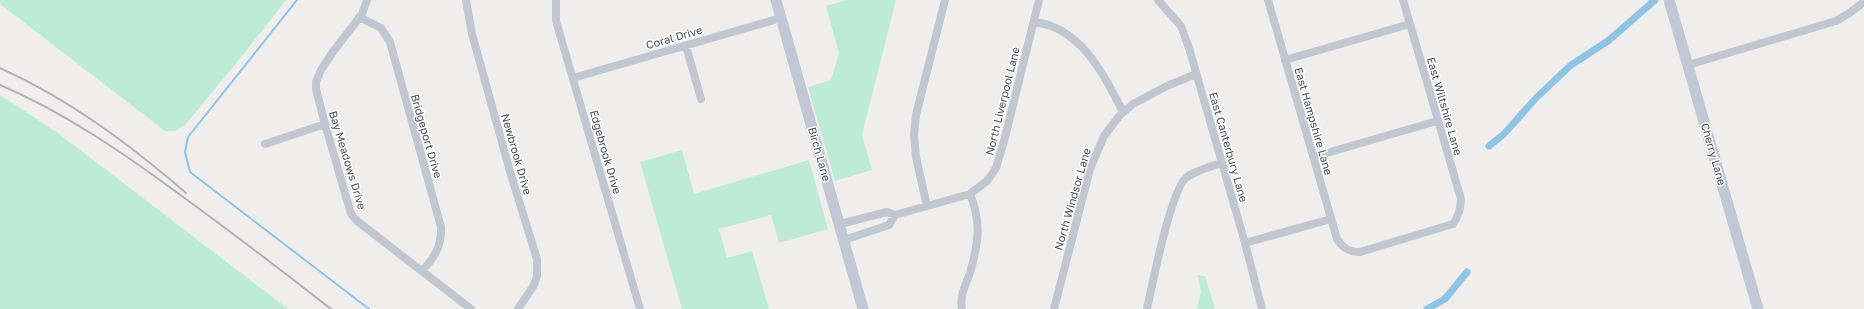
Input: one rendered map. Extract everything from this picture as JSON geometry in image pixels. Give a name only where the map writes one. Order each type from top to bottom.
[{"type":"street","name":"Bay Meadows Drive","points":[[367,0],[359,17],[332,53],[321,70],[316,82],[316,89],[325,124],[351,214],[357,221],[471,309]]},
{"type":"street","name":"Newbrook Drive","points":[[466,0],[472,34],[511,175],[537,258],[537,276],[534,285],[518,309]]},
{"type":"street","name":"Edgebrook Drive","points":[[556,0],[556,21],[640,309]]},
{"type":"street","name":"Birch Lane","points":[[776,0],[863,309]]},
{"type":"street","points":[[928,206],[916,157],[914,135],[916,115],[945,0]]},
{"type":"street","name":"North Liverpool Lane","points":[[840,224],[887,212],[895,215],[970,194],[988,181],[996,168],[1039,0]]},
{"type":"street","name":"East Canterbury Lane","points":[[1158,0],[1182,26],[1245,243],[1262,309]]},
{"type":"street","name":"East Hampshire Lane","points":[[1268,0],[1337,239],[1342,247]]},
{"type":"street","name":"East Wiltshire Lane","points":[[1342,247],[1353,252],[1360,252],[1452,224],[1457,219],[1460,209],[1460,199],[1403,0]]},
{"type":"street","name":"Cherry Lane","points":[[1669,0],[1758,309]]},
{"type":"street","points":[[1688,65],[1836,20],[1848,14],[1864,2]]},
{"type":"street","name":"Bridgeport Drive","points":[[359,17],[381,28],[390,42],[441,227],[442,236],[437,253],[422,272]]},
{"type":"street","name":"Coral Drive","points":[[573,78],[781,18]]},
{"type":"street","points":[[1034,22],[1059,29],[1079,44],[1094,60],[1124,112]]},
{"type":"street","points":[[1285,60],[1410,24]]},
{"type":"street","points":[[686,46],[701,99]]},
{"type":"street","name":"North Windsor Lane","points":[[1054,309],[1090,169],[1104,136],[1124,112],[1133,104],[1148,95],[1196,74]]},
{"type":"street","points":[[1313,157],[1438,121]]},
{"type":"street","points":[[265,144],[325,124]]},
{"type":"street","points":[[1147,309],[1173,204],[1180,187],[1186,177],[1200,170],[1221,163]]},
{"type":"street","points":[[962,309],[960,304],[963,290],[970,273],[978,238],[979,225],[975,205],[970,194]]},
{"type":"street","name":"North Liverpool Lane","points":[[844,240],[889,225],[895,215]]},
{"type":"street","points":[[1245,243],[1331,218]]},
{"type":"green space","points":[[0,0],[286,0],[186,124],[175,131],[165,131],[0,4]]},
{"type":"green space","points":[[847,0],[896,0],[862,135],[872,170],[835,181],[808,87],[831,80],[839,53],[826,6]]},
{"type":"green space","points":[[0,95],[58,133],[288,309],[0,309]]},
{"type":"green space","points":[[682,150],[694,194],[809,160],[828,229],[779,243],[771,215],[719,229],[727,258],[752,251],[769,309],[682,309],[640,162]]},
{"type":"green space","points":[[1197,275],[1205,276],[1215,309],[1197,309],[1201,291]]},
{"type":"waterway","points":[[297,0],[188,137],[185,152],[190,172],[369,309]]},
{"type":"waterway","points":[[1489,146],[1504,134],[1536,98],[1571,65],[1608,41],[1655,0]]},
{"type":"waterway","points":[[1427,309],[1445,299],[1467,272]]},
{"type":"railway","points":[[0,68],[50,94],[98,124],[186,193]]},
{"type":"railway","points":[[0,85],[47,108],[114,148],[158,178],[331,309]]}]
